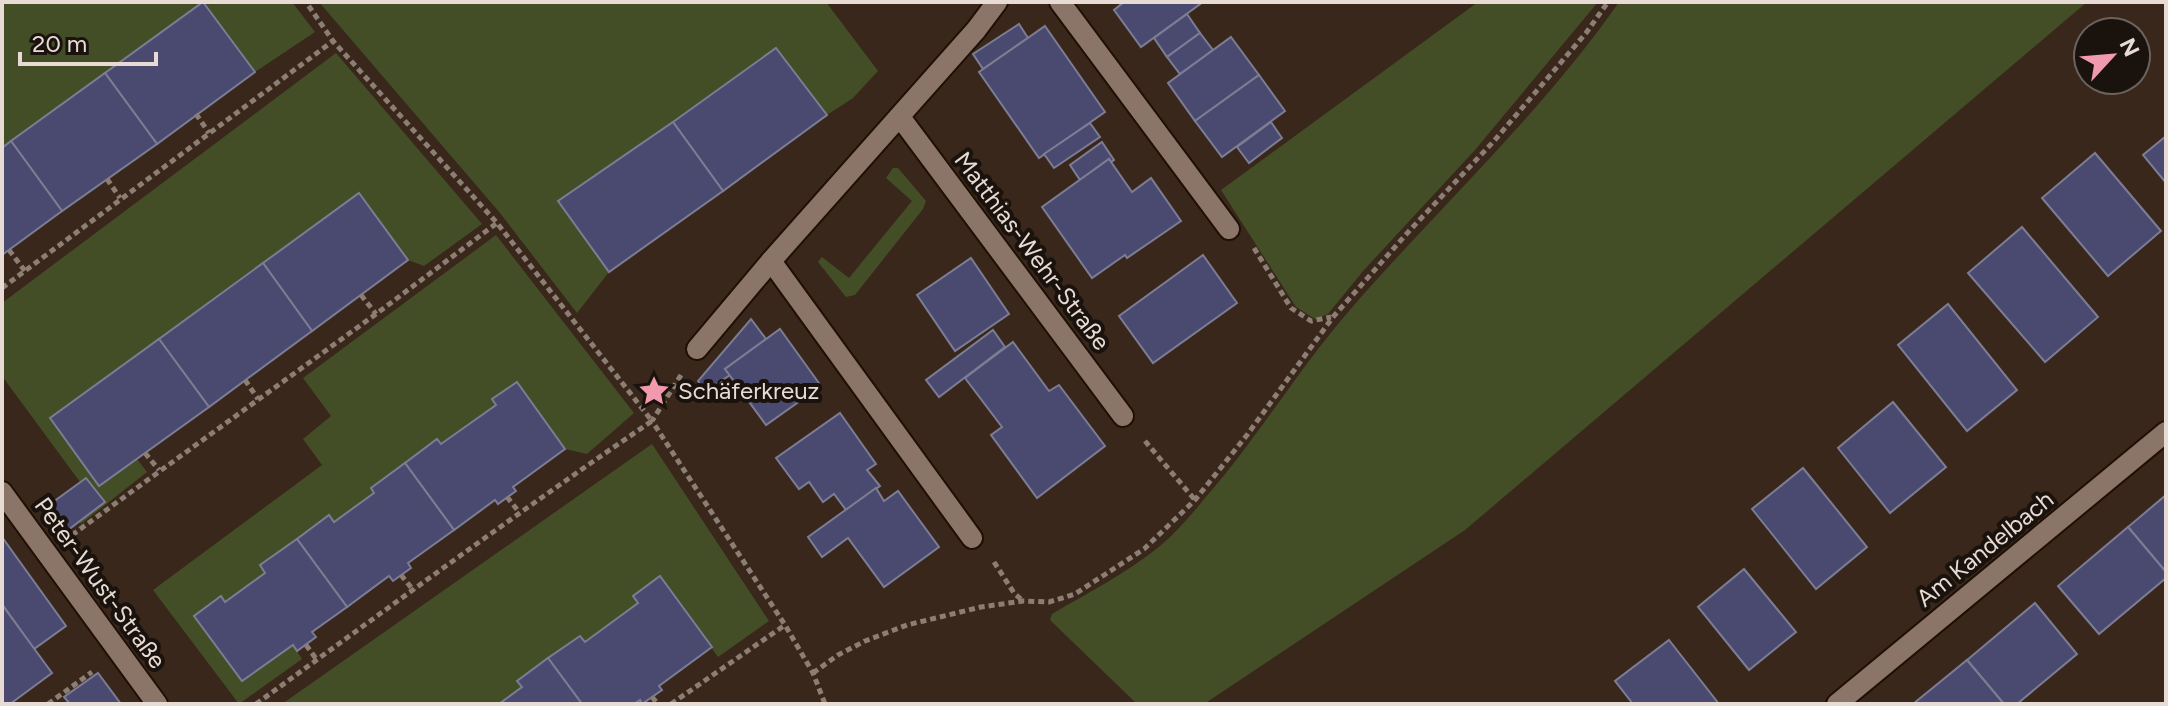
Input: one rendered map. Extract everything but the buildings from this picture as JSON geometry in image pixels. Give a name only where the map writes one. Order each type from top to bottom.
[{"type":"street","points":[[697,349],[976,30],[997,2]]},
{"type":"street","points":[[1060,2],[1229,229]]},
{"type":"street","name":"Matthias-Wehr-Straße","points":[[900,117],[1123,416]]},
{"type":"street","points":[[771,261],[972,538]]},
{"type":"street","name":"Am Kandelbach","points":[[1837,704],[2166,432]]},
{"type":"street","name":"Peter-Wust-Straße","points":[[2,492],[157,704]]},
{"type":"path","points":[[306,2],[333,41],[497,223],[652,421],[785,625],[813,673],[825,704]]},
{"type":"path","points":[[813,673],[838,655],[888,631],[962,610],[1023,601],[1049,602],[1075,594],[1144,549],[1195,500],[1333,317],[1494,141],[1586,33],[1608,2]]},
{"type":"path","points":[[2,288],[333,41]]},
{"type":"path","points":[[196,114],[209,133]]},
{"type":"path","points":[[107,179],[120,198]]},
{"type":"path","points":[[47,554],[497,223]]},
{"type":"path","points":[[1229,229],[1243,235],[1253,246],[1291,308],[1311,321],[1333,317]]},
{"type":"path","points":[[9,250],[25,271]]},
{"type":"path","points":[[361,295],[376,314]]},
{"type":"path","points":[[256,704],[519,512],[652,421],[697,349]]},
{"type":"path","points":[[245,380],[258,399]]},
{"type":"path","points":[[1123,416],[1195,500]]},
{"type":"path","points":[[145,453],[159,470]]},
{"type":"path","points":[[507,497],[519,512]]},
{"type":"path","points":[[972,538],[984,546],[1014,593],[1023,601]]},
{"type":"path","points":[[401,575],[414,591]]},
{"type":"path","points":[[671,704],[785,625]]},
{"type":"path","points":[[306,645],[317,660]]},
{"type":"path","points":[[48,704],[68,689]]},
{"type":"path","points":[[652,697],[658,704]]},
{"type":"green space","points":[[2,2],[203,2],[2,148]]},
{"type":"green space","points":[[204,2],[292,2],[315,32],[255,72]]},
{"type":"green space","points":[[319,2],[826,2],[878,71],[853,98],[827,115],[776,48],[559,201],[609,272],[577,313],[500,213]]},
{"type":"green space","points":[[1478,2],[1598,2],[1475,150],[1364,270],[1328,314],[1315,319],[1296,307],[1221,190]]},
{"type":"green space","points":[[1619,2],[2087,2],[1465,530],[1204,704],[1137,704],[1050,620],[1052,614],[1134,565],[1184,523],[1349,311],[1523,122]]},
{"type":"green space","points":[[336,53],[482,224],[424,266],[408,260],[359,193],[51,418],[99,486],[137,459],[147,472],[81,524],[79,521],[104,502],[86,478],[80,482],[2,376],[2,303]]},
{"type":"green space","points":[[893,168],[898,168],[926,201],[923,209],[855,295],[846,297],[818,262],[822,257],[849,278],[912,201],[886,178]]},
{"type":"green space","points":[[496,235],[634,413],[587,454],[565,449],[516,382],[493,399],[496,405],[441,444],[437,439],[371,488],[374,493],[334,522],[329,515],[261,565],[265,573],[225,602],[221,596],[195,616],[242,681],[293,645],[302,659],[239,704],[153,590],[322,465],[303,439],[331,416],[303,378]]},
{"type":"green space","points":[[652,444],[769,621],[718,657],[660,576],[633,596],[638,603],[585,642],[580,636],[518,681],[522,687],[499,704],[282,704]]},
{"type":"place","name":"Schäferkreuz","points":[[654,391]]}]
